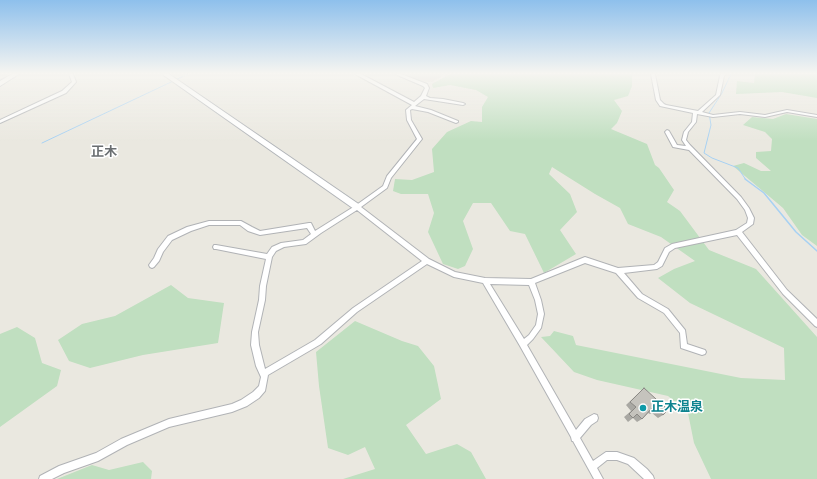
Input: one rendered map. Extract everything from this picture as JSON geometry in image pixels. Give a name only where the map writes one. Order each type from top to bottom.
[{"type":"street","points":[[0,122],[55,96]]},
{"type":"street","points":[[196,96],[357,207],[427,261],[454,274],[485,281],[531,282],[585,260],[618,271],[655,267],[660,264],[667,250],[674,246],[738,232],[750,224],[751,218],[747,209],[739,198],[684,140],[685,135],[694,122],[697,112],[716,96]]},
{"type":"street","points":[[397,96],[413,105],[456,122]]},
{"type":"street","points":[[658,96],[660,103],[666,106],[713,116],[740,113],[765,116],[787,111],[817,116]]},
{"type":"street","points":[[43,479],[62,469],[98,456],[124,442],[169,423],[232,408],[244,403],[256,395],[262,388],[264,376],[255,345],[255,332],[269,257],[277,247],[292,243],[304,242],[357,207],[385,186],[389,177],[420,139],[409,120],[408,110],[423,97],[463,104]]},
{"type":"street","points":[[667,132],[675,146],[691,148]]},
{"type":"street","points":[[152,265],[170,238],[189,229],[209,223],[241,223],[260,233],[309,225],[314,234]]},
{"type":"street","points":[[738,232],[785,292],[817,324]]},
{"type":"street","points":[[216,246],[269,257]]},
{"type":"street","points":[[263,374],[318,342],[355,310],[427,261]]},
{"type":"street","points":[[618,271],[640,296],[666,311],[683,332],[684,346],[702,352]]},
{"type":"street","points":[[485,281],[523,344],[599,479]]},
{"type":"street","points":[[523,344],[531,337],[539,326],[541,314],[538,300],[531,282]]},
{"type":"street","points":[[575,438],[588,422],[594,418]]},
{"type":"street","points":[[592,467],[606,456],[617,456],[631,461],[650,479]]},
{"type":"green space","points":[[487,96],[627,96],[614,100],[622,111],[617,123],[611,129],[647,144],[655,165],[659,168],[674,190],[667,202],[680,211],[709,250],[756,269],[817,337],[817,479],[711,479],[694,443],[688,413],[668,396],[597,380],[574,372],[541,337],[550,336],[554,331],[573,336],[576,345],[741,378],[785,380],[784,348],[690,303],[658,278],[674,269],[695,261],[661,237],[628,224],[620,208],[552,167],[549,174],[570,194],[577,212],[560,230],[576,254],[544,273],[525,234],[510,231],[491,203],[473,203],[463,221],[473,249],[465,266],[458,269],[443,264],[428,232],[434,213],[428,194],[401,194],[393,191],[395,179],[412,180],[434,172],[432,149],[447,132],[471,121],[482,122],[482,107],[488,97]]},
{"type":"green space","points":[[786,114],[817,119],[817,246],[802,235],[783,208],[733,166],[744,163],[761,171],[771,171],[756,158],[756,152],[771,151],[772,139],[765,132],[743,125],[752,117],[773,119]]},
{"type":"green space","points":[[171,285],[188,298],[224,303],[218,343],[143,355],[90,368],[69,361],[58,340],[82,324],[115,316]]},
{"type":"green space","points":[[355,321],[402,341],[418,346],[434,366],[441,399],[406,425],[426,454],[457,444],[471,452],[486,479],[343,479],[375,469],[365,447],[348,455],[328,448],[319,386],[316,352]]},
{"type":"green space","points":[[17,327],[35,338],[42,363],[61,370],[57,386],[0,427],[0,334]]},
{"type":"green space","points":[[143,462],[152,471],[151,479],[57,479],[92,465],[109,470]]},
{"type":"building","name":"正木温泉","points":[[644,388],[668,410],[663,415],[656,409],[655,411],[652,408],[642,419],[637,414],[633,418],[629,414],[636,407],[630,402]]},
{"type":"waterway","points":[[42,143],[141,96]]},
{"type":"waterway","points":[[720,96],[709,113],[711,125],[704,153],[712,158],[738,168],[746,179]]},
{"type":"waterway","points":[[746,179],[764,193],[796,232],[817,251]]},
{"type":"place","name":"正木温泉","points":[[643,408]]},
{"type":"district","name":"正木","points":[[104,153]]}]
